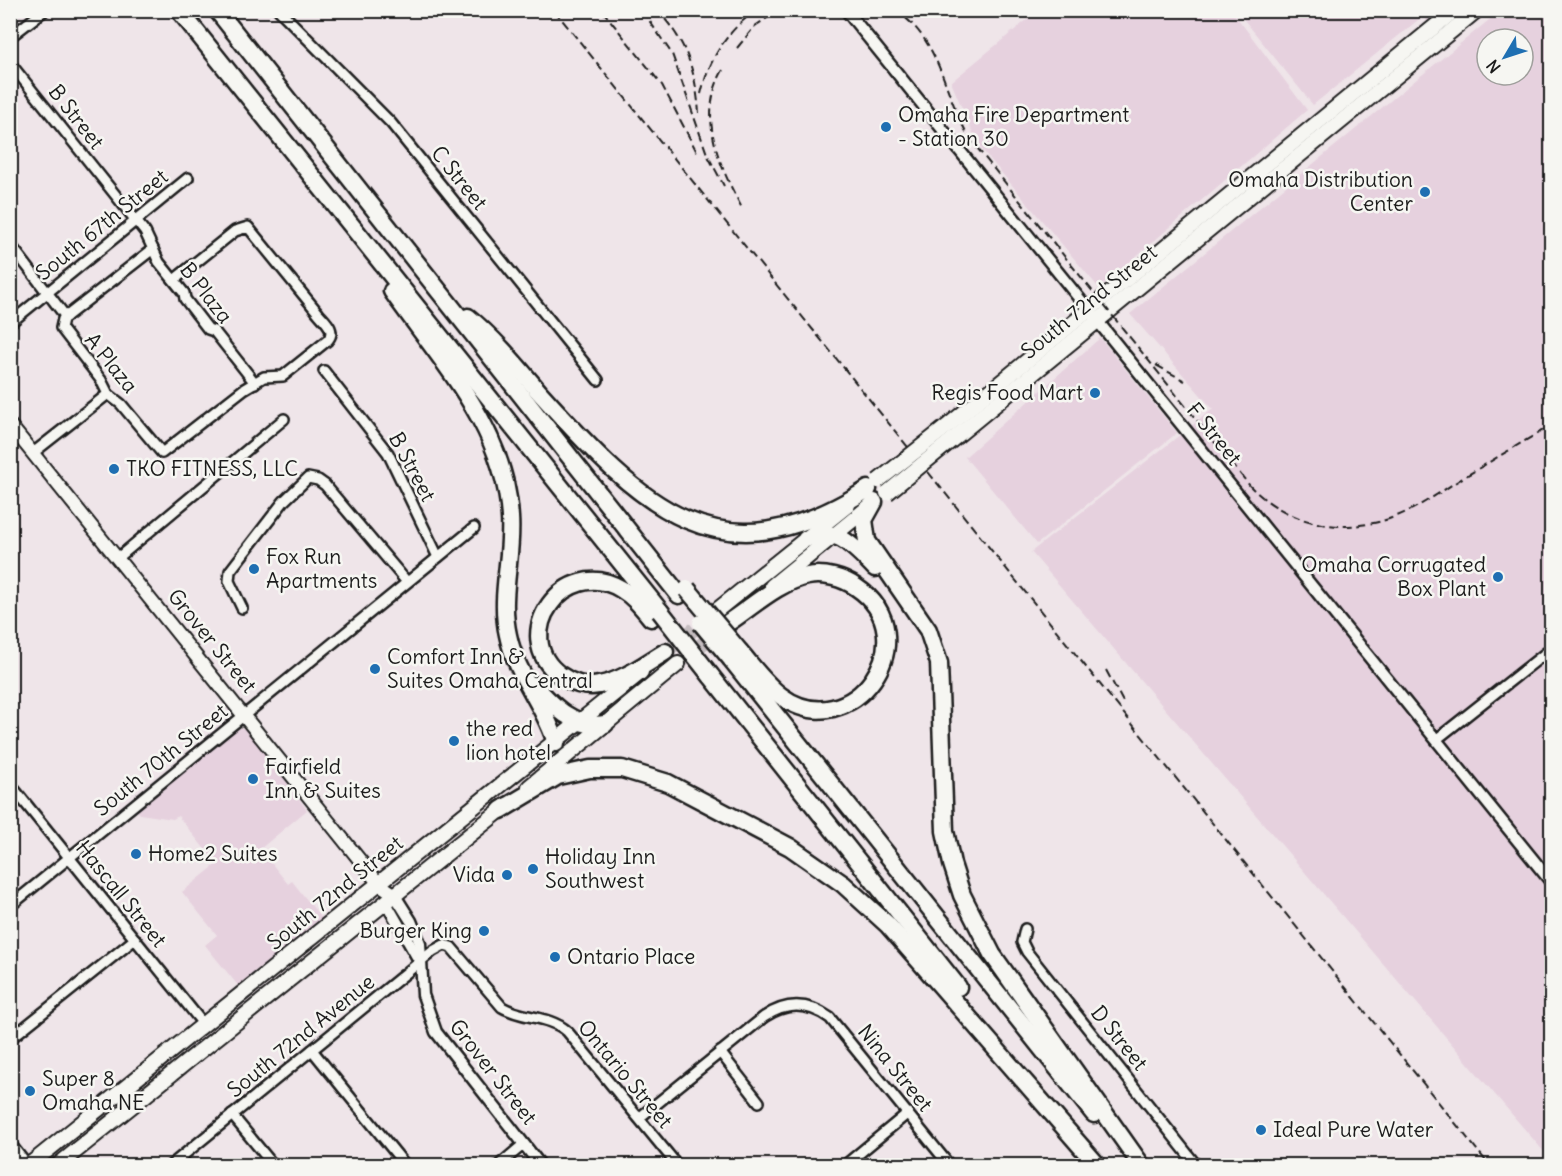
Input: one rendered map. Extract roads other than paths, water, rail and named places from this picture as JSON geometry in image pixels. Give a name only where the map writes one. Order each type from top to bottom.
[{"type":"highway","points":[[179,10],[303,164],[655,614],[837,834],[1099,1166]]},
{"type":"highway","points":[[217,10],[435,290],[560,445],[736,656],[1136,1166]]},
{"type":"highway","points":[[303,164],[473,406],[493,441],[503,468],[509,503],[511,535],[506,621],[510,645],[549,723],[556,743]]},
{"type":"highway","points":[[435,290],[495,339],[557,411],[619,474],[649,500],[674,516],[702,527],[723,531],[769,531],[815,518],[877,491]]},
{"type":"highway","points":[[877,491],[864,520],[867,541],[928,630],[936,651],[940,675],[945,831],[951,864],[962,895],[992,954],[1142,1166]]},
{"type":"highway","points":[[806,539],[816,534],[835,534],[853,547],[879,572],[928,630]]},
{"type":"highway","points":[[724,619],[786,585],[804,577],[820,575],[837,578],[863,592],[878,610],[885,632],[885,655],[873,682],[852,700],[830,708],[807,707],[782,696],[736,656]]},
{"type":"highway","points":[[655,614],[615,586],[593,581],[575,583],[560,592],[545,609],[539,630],[541,648],[549,664],[561,676],[590,686],[621,678],[670,656]]},
{"type":"highway","points":[[520,668],[557,708],[581,723],[605,724]]},
{"type":"highway","points":[[501,810],[558,776],[590,769],[622,769],[668,783],[790,847],[843,884],[888,925],[1099,1166]]},
{"type":"main road","name":"South 72nd Street","points":[[1426,43],[1455,10]]},
{"type":"main road","name":"South 72nd Street","points":[[724,619],[806,539],[877,491],[1094,317],[1426,43],[1477,10]]},
{"type":"main road","name":"Grover Street","points":[[10,425],[246,714],[390,898]]},
{"type":"main road","name":"South 72nd Street","points":[[724,619],[835,534],[877,491]]},
{"type":"main road","name":"South 72nd Street","points":[[28,1166],[581,723],[670,656]]},
{"type":"main road","name":"South 72nd Street","points":[[57,1166],[605,724],[670,656]]},
{"type":"main road","points":[[203,1050],[206,1033],[204,1025]]},
{"type":"street","points":[[10,37],[45,10]]},
{"type":"street","name":"C Street","points":[[279,10],[391,123],[598,380]]},
{"type":"street","name":"F Street","points":[[846,10],[1551,883]]},
{"type":"street","name":"B Street","points":[[10,63],[136,221]]},
{"type":"street","name":"South 67th Street","points":[[10,323],[188,178]]},
{"type":"street","name":"B Plaza","points":[[136,221],[184,293],[184,299],[208,328],[214,331],[255,383]]},
{"type":"street","points":[[174,280],[235,231],[246,227],[320,314],[332,334],[328,340],[283,376],[264,377],[255,383]]},
{"type":"street","name":"A Plaza","points":[[10,244],[66,317],[61,321],[62,330],[101,380],[108,394],[121,404],[162,453],[255,383]]},
{"type":"street","points":[[66,317],[153,249]]},
{"type":"street","name":"B Street","points":[[324,372],[388,453],[438,557]]},
{"type":"street","points":[[33,453],[108,394]]},
{"type":"street","points":[[119,557],[284,419]]},
{"type":"street","points":[[242,608],[228,577],[230,571],[277,511],[308,478],[318,480],[407,582]]},
{"type":"street","name":"South 70th Street","points":[[10,906],[474,528]]},
{"type":"street","points":[[1437,739],[1551,648]]},
{"type":"street","name":"Hascall Street","points":[[10,784],[204,1025]]},
{"type":"street","name":"Grover Street","points":[[390,898],[411,921],[420,943],[423,995],[436,1032],[541,1166]]},
{"type":"street","name":"D Street","points":[[1024,929],[1022,942],[1027,952],[1197,1166]]},
{"type":"street","points":[[10,1039],[135,939]]},
{"type":"street","name":"South 72nd Avenue","points":[[170,1166],[420,962],[444,945],[451,947],[455,953]]},
{"type":"street","name":"Ontario Street","points":[[455,953],[502,1007],[512,1012],[552,1022],[567,1031],[678,1166]]},
{"type":"street","name":"Nina Street","points":[[720,1052],[773,1011],[787,1006],[802,1006],[818,1010],[830,1018],[950,1166]]},
{"type":"street","points":[[312,1050],[406,1166]]},
{"type":"street","points":[[639,1118],[720,1052],[759,1102]]},
{"type":"street","points":[[844,1166],[908,1113]]},
{"type":"street","points":[[232,1115],[274,1166]]},
{"type":"street","points":[[10,1144],[28,1166]]},
{"type":"street","points":[[498,1166],[524,1144]]},
{"type":"tunnel","points":[[667,651],[708,618]]},
{"type":"tunnel","points":[[678,664],[718,631]]},
{"type":"railway","points":[[554,10],[1490,1166]]},
{"type":"railway","points":[[602,10],[662,85],[698,154]]},
{"type":"railway","points":[[642,10],[672,54],[707,154],[724,186]]},
{"type":"railway","points":[[701,94],[704,81],[721,46],[728,36],[757,10]]},
{"type":"railway","points":[[895,10],[924,38],[963,126],[973,143],[1250,486],[1265,500],[1282,510],[1319,524],[1338,526],[1378,522],[1422,504],[1552,425]]},
{"type":"railway","points":[[737,48],[755,26],[773,14]]},
{"type":"railway","points":[[665,19],[680,41],[690,63],[699,113]]},
{"type":"railway","points":[[723,70],[715,88],[711,124],[719,159],[743,210]]},
{"type":"railway","points":[[1156,365],[1185,381]]},
{"type":"railway","points":[[1106,670],[1123,702]]},
{"type":"place","name":"Omaha Fire Department - Station 30","points":[[886,127]]},
{"type":"place","name":"Omaha Distribution Center","points":[[1425,192]]},
{"type":"place","name":"Regis Food Mart","points":[[1095,393]]},
{"type":"place","name":"TKO FITNESS, LLC","points":[[114,469]]},
{"type":"place","name":"Fox Run Apartments","points":[[254,569]]},
{"type":"place","name":"Omaha Corrugated Box Plant","points":[[1498,577]]},
{"type":"place","name":"Comfort Inn & Suites Omaha Central","points":[[375,669]]},
{"type":"place","name":"the red lion hotel","points":[[454,741]]},
{"type":"place","name":"Fairfield Inn & Suites","points":[[253,779]]},
{"type":"place","name":"Home2 Suites","points":[[136,854]]},
{"type":"place","name":"Holiday Inn Southwest","points":[[533,869]]},
{"type":"place","name":"Vida","points":[[507,875]]},
{"type":"place","name":"Burger King","points":[[484,931]]},
{"type":"place","name":"Ontario Place","points":[[555,957]]},
{"type":"place","name":"Super 8 Omaha NE","points":[[30,1091]]},
{"type":"place","name":"Ideal Pure Water","points":[[1261,1130]]}]
